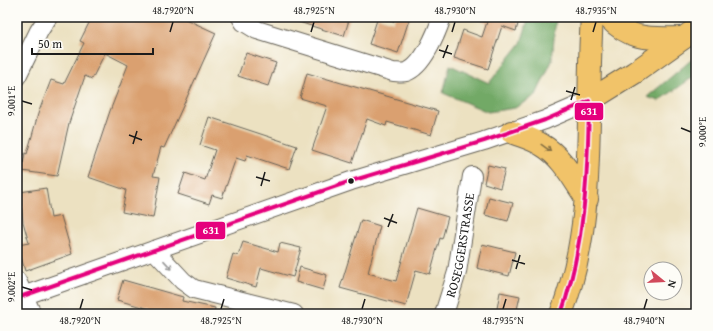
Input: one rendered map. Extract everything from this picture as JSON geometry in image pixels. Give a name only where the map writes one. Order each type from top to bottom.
[{"type":"main road","points":[[561,314],[573,281],[587,200],[588,101],[592,17]]},
{"type":"main road","points":[[608,17],[626,32],[645,38],[689,33]]},
{"type":"main road","points":[[588,101],[634,73],[689,33]]},
{"type":"main road","points":[[511,132],[535,141],[560,159],[587,200]]},
{"type":"street","points":[[17,76],[39,31],[48,17]]},
{"type":"street","points":[[241,17],[244,22],[257,30],[393,72],[405,72],[412,69],[430,48],[442,17]]},
{"type":"street","points":[[32,314],[19,292],[154,250],[351,181],[484,142],[545,120],[588,101]]},
{"type":"street","name":"ROSEGGERSTRASSE","points":[[444,314],[457,272],[472,176]]},
{"type":"street","points":[[154,250],[183,281],[194,289],[294,314]]},
{"type":"green space","points":[[529,17],[556,17],[552,61],[536,95],[515,108],[488,112],[443,93],[450,65],[489,83],[521,43]]},
{"type":"green space","points":[[696,56],[696,75],[659,101],[647,97]]},
{"type":"building","points":[[92,17],[181,17],[216,33],[164,148],[161,147],[153,176],[160,177],[153,218],[122,212],[126,190],[88,177],[110,111],[128,65],[105,53],[92,79],[85,76],[69,123],[57,176],[22,171],[25,153],[27,154],[38,114],[51,80],[64,84],[84,43],[80,41]]},
{"type":"building","points":[[293,17],[350,17],[344,36],[292,20]]},
{"type":"building","points":[[378,17],[393,22],[395,17],[410,17],[398,53],[369,44]]},
{"type":"building","points":[[481,17],[520,17],[516,31],[502,26],[488,69],[454,58],[463,30],[482,37],[487,22],[481,20]]},
{"type":"building","points":[[246,53],[276,63],[268,86],[238,76]]},
{"type":"building","points":[[307,73],[438,111],[431,135],[387,122],[386,126],[367,119],[352,163],[312,150],[327,106],[300,98]]},
{"type":"building","points":[[209,117],[297,146],[289,169],[247,155],[245,161],[236,158],[222,198],[212,195],[209,204],[178,194],[185,173],[205,180],[215,150],[200,145]]},
{"type":"building","points":[[488,165],[505,169],[500,188],[484,183]]},
{"type":"building","points":[[46,188],[51,218],[61,216],[72,254],[25,271],[18,245],[29,243],[23,222],[20,192]]},
{"type":"building","points":[[489,197],[513,203],[508,221],[485,215]]},
{"type":"building","points":[[417,208],[448,217],[442,239],[440,238],[430,274],[416,270],[406,306],[340,288],[361,220],[380,226],[368,273],[396,281]]},
{"type":"building","points":[[243,242],[278,252],[280,243],[301,248],[293,277],[261,268],[256,287],[226,278],[233,254],[238,256]]},
{"type":"building","points":[[482,244],[515,252],[509,276],[477,268]]},
{"type":"building","points":[[300,267],[327,275],[323,290],[296,282]]},
{"type":"building","points":[[123,280],[183,297],[182,301],[215,308],[214,314],[148,314],[149,309],[117,300]]},
{"type":"building","points":[[500,292],[520,296],[516,314],[496,314]]},
{"type":"transit line","name":"631","points":[[17,298],[351,181],[484,141],[545,120],[589,101],[588,155],[584,209],[575,261],[561,314]]}]
